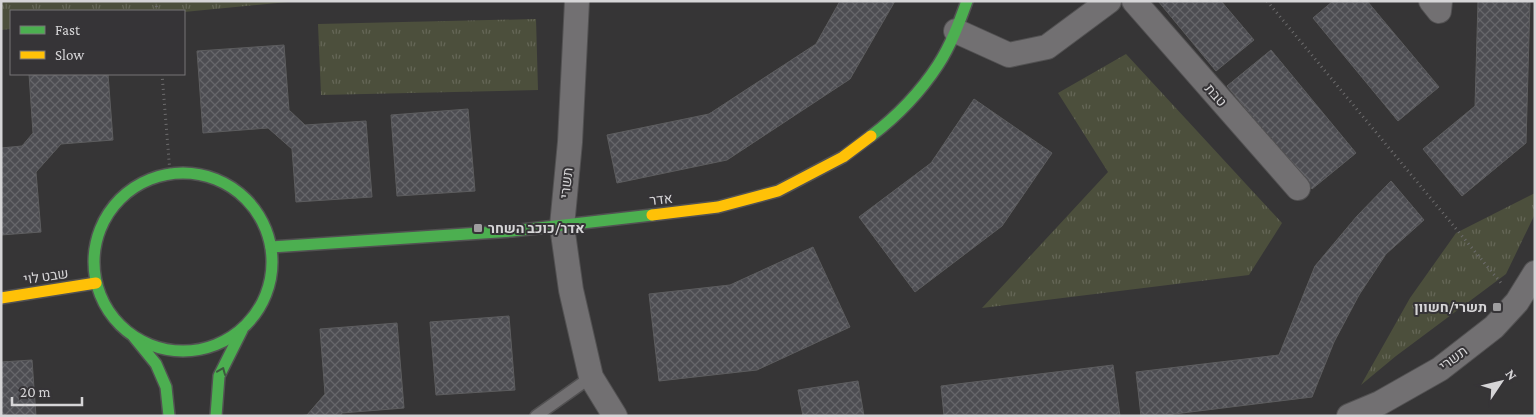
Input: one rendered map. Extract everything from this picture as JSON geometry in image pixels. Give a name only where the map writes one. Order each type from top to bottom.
[{"type":"street","name":"תשרי","points":[[577,1],[570,142],[562,226],[571,290],[591,377],[615,416]]},
{"type":"street","name":"אדר","points":[[271,247],[562,226],[718,207],[778,191],[843,157],[876,132],[920,89],[938,65],[956,31],[967,1]]},
{"type":"street","points":[[956,31],[1009,55],[1047,46],[1109,1]]},
{"type":"street","name":"טבת","points":[[1134,1],[1298,188]]},
{"type":"street","points":[[1431,1],[1439,10],[1440,1]]},
{"type":"street","points":[[169,416],[166,387],[156,364],[133,336],[116,322],[104,304],[96,283],[94,254],[101,225],[118,200],[141,182],[170,173],[193,173],[215,178],[235,189],[252,205],[264,225],[271,247],[271,277],[261,306],[242,330],[219,376],[216,416]]},
{"type":"street","name":"תשרי","points":[[1349,416],[1380,403],[1440,369],[1494,327],[1517,302],[1535,273]]},
{"type":"street","name":"שבט לוי","points":[[1,298],[96,283]]},
{"type":"street","points":[[133,336],[160,348],[189,351],[217,345],[242,330]]},
{"type":"lane","points":[[536,416],[591,377]]},
{"type":"path","points":[[1267,1],[1517,302]]},
{"type":"path","points":[[162,75],[170,173]]},
{"type":"green space","points":[[1,1],[298,1],[185,12],[185,10],[10,10],[10,29],[1,30]]},
{"type":"green space","points":[[536,19],[538,90],[321,95],[318,24]]},
{"type":"green space","points":[[1126,54],[1282,223],[1249,275],[982,308],[1108,172],[1058,93]]},
{"type":"green space","points":[[1535,193],[1535,214],[1506,274],[1396,356],[1361,385],[1410,298],[1456,233]]},
{"type":"building","points":[[840,1],[895,1],[850,79],[727,160],[617,183],[607,135],[709,114],[816,44]]},
{"type":"building","points":[[1158,1],[1221,1],[1254,40],[1216,71]]},
{"type":"building","points":[[1333,1],[1367,1],[1439,87],[1398,121],[1313,18]]},
{"type":"building","points":[[1478,1],[1530,1],[1526,143],[1462,196],[1423,149],[1475,106]]},
{"type":"building","points":[[284,45],[289,110],[305,125],[366,121],[372,197],[296,202],[292,149],[268,128],[203,133],[197,51]]},
{"type":"building","points":[[1271,50],[1356,153],[1312,189],[1227,86]]},
{"type":"building","points":[[29,75],[108,75],[113,140],[61,144],[36,172],[41,232],[1,235],[1,148],[22,146],[33,133]]},
{"type":"building","points":[[974,99],[1052,153],[1002,226],[915,292],[859,217],[931,163]]},
{"type":"building","points":[[468,109],[475,191],[397,196],[391,115]]},
{"type":"building","points":[[1391,181],[1424,220],[1386,254],[1359,295],[1334,342],[1312,397],[1158,416],[1141,416],[1136,372],[1279,355],[1315,266],[1357,216]]},
{"type":"building","points":[[813,247],[850,327],[757,370],[659,381],[649,294],[730,285]]},
{"type":"building","points":[[509,316],[515,390],[436,395],[430,322]]},
{"type":"building","points":[[397,323],[404,408],[342,413],[340,416],[298,416],[307,415],[325,394],[320,329]]},
{"type":"building","points":[[32,360],[36,416],[1,416],[1,362]]},
{"type":"building","points":[[1113,365],[1120,416],[944,416],[941,386]]},
{"type":"building","points":[[858,381],[864,416],[803,416],[798,390]]},
{"type":"traffic: fast","points":[[871,136],[890,121],[931,75],[951,42],[967,1]]},
{"type":"traffic: fast","points":[[174,173],[192,173],[217,180],[232,188],[246,199],[257,213],[265,228],[272,253],[272,262],[272,271],[265,296],[257,311],[246,325],[232,336],[209,347],[192,351],[174,351],[157,347],[141,340],[127,331],[114,318],[98,288],[94,271],[94,253],[98,236],[105,220],[114,206],[127,193],[157,177],[174,173]]},
{"type":"traffic: fast","points":[[271,247],[512,231],[652,215]]},
{"type":"traffic: fast","points":[[216,416],[219,376],[242,330]]},
{"type":"traffic: fast","points":[[134,337],[156,364],[166,387],[169,416]]},
{"type":"traffic: slow","points":[[652,215],[718,207],[778,191],[843,157],[871,136]]},
{"type":"traffic: slow","points":[[1,298],[96,283]]},
{"type":"place","name":"אדר/כוכב השחר","points":[[478,228]]},
{"type":"place","name":"תשרי/חשוון","points":[[1497,307]]}]
